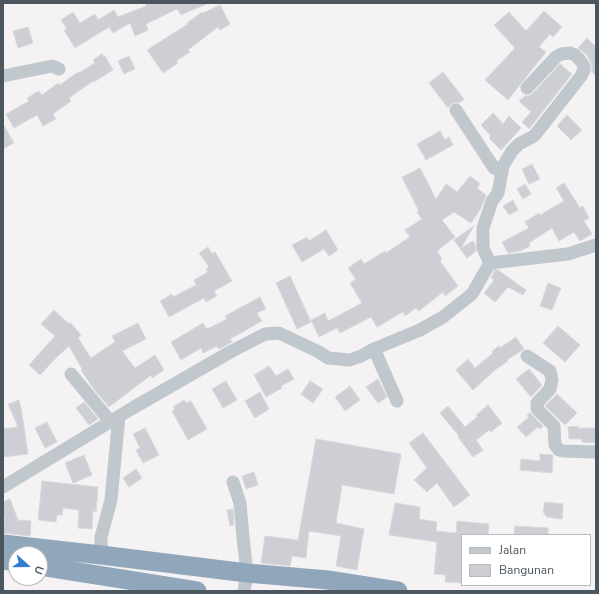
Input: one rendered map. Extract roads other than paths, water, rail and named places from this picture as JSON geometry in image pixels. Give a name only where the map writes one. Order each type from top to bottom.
[{"type":"highway","points":[[3,544],[101,555],[245,582],[328,580],[398,591]]},
{"type":"highway","points":[[48,568],[119,584],[197,591]]},
{"type":"street","points":[[490,262],[483,248],[483,228],[492,201],[498,193],[503,166],[512,151],[519,144],[534,136],[581,76],[584,66],[575,55],[570,53],[561,54],[556,57],[527,88]]},
{"type":"street","points":[[3,76],[52,66],[59,69]]},
{"type":"street","points":[[456,110],[494,168],[502,172]]},
{"type":"street","points":[[490,262],[568,254],[596,245]]},
{"type":"street","points":[[3,487],[114,419],[232,350],[265,334],[279,333],[319,352],[328,358],[350,360],[420,330],[443,317],[472,294],[490,262]]},
{"type":"street","points":[[374,349],[397,401]]},
{"type":"street","points":[[527,356],[550,372],[552,379],[550,389],[537,403],[537,408],[554,426],[555,445],[559,450],[563,451],[596,452]]},
{"type":"street","points":[[71,374],[114,419],[111,500],[101,537],[101,555]]},
{"type":"street","points":[[233,482],[240,503],[245,582]]}]
